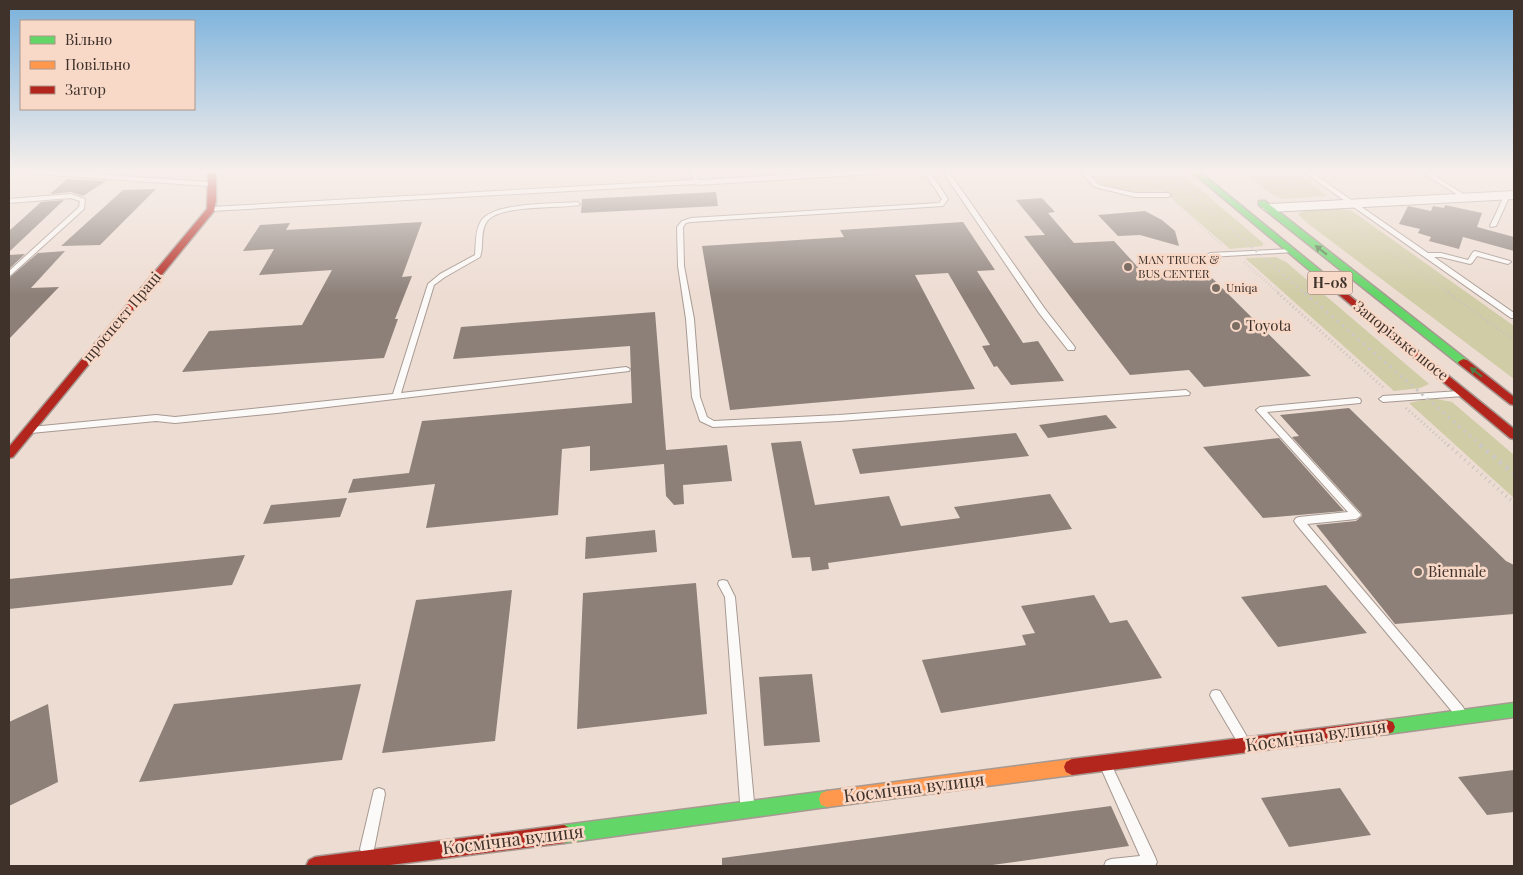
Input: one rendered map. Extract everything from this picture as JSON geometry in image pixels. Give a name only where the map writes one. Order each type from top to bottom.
[{"type":"main road","name":"проспект Праці","points":[[9,454],[208,213]]},
{"type":"main road","name":"Запорізьке шосе","points":[[1245,213],[1514,435]]},
{"type":"main road","name":"Запорізьке шосе","points":[[1274,213],[1514,402]]},
{"type":"main road","name":"Космічна вулиця","points":[[315,866],[1514,710]]},
{"type":"lane","points":[[9,274],[77,213]]},
{"type":"lane","points":[[396,396],[432,284],[439,276],[467,264],[478,256],[482,222],[488,215],[493,213]]},
{"type":"lane","points":[[810,213],[691,220],[684,222],[680,226],[681,266],[690,319],[696,397],[700,415],[703,419],[714,424],[838,418],[1186,394]]},
{"type":"lane","points":[[974,213],[1042,311],[1071,348]]},
{"type":"lane","points":[[1364,213],[1514,316]]},
{"type":"lane","points":[[1493,226],[1500,213]]},
{"type":"lane","points":[[1210,255],[1291,251]]},
{"type":"lane","points":[[1426,255],[1441,255],[1470,262],[1474,253],[1508,262]]},
{"type":"lane","points":[[29,430],[156,418],[175,420],[626,369]]},
{"type":"lane","points":[[1383,399],[1465,394]]},
{"type":"lane","points":[[1357,402],[1260,410],[1356,515],[1299,521],[1464,717]]},
{"type":"lane","points":[[723,584],[730,597],[748,810]]},
{"type":"lane","points":[[1216,694],[1246,746]]},
{"type":"lane","points":[[1105,763],[1150,862],[1111,866]]},
{"type":"lane","points":[[365,859],[379,794]]},
{"type":"path","points":[[1188,213],[1514,504]]},
{"type":"path","points":[[1334,213],[1514,340]]},
{"type":"shaded area","points":[[1188,213],[1228,213],[1263,243],[1263,246],[1230,249]]},
{"type":"shaded area","points":[[1355,213],[1514,326],[1514,379],[1306,222],[1298,214]]},
{"type":"shaded area","points":[[1276,257],[1286,262],[1429,384],[1420,388],[1394,391],[1245,258]]},
{"type":"shaded area","points":[[1432,398],[1452,402],[1514,455],[1514,498],[1409,403]]},
{"type":"building","points":[[29,213],[50,213],[9,252],[9,231]]},
{"type":"building","points":[[98,213],[132,213],[100,245],[61,246]]},
{"type":"building","points":[[1027,213],[1049,213],[1074,243],[1114,241],[1147,277],[1207,273],[1311,376],[1204,387],[1189,370],[1130,375],[1024,236],[1045,235]]},
{"type":"building","points":[[1148,213],[1162,220],[1175,231],[1179,246],[1140,235],[1118,236],[1098,215]]},
{"type":"building","points":[[1405,213],[1482,213],[1477,227],[1514,237],[1514,251],[1463,237],[1459,249],[1429,241],[1431,237],[1418,233],[1420,229],[1399,224]]},
{"type":"building","points":[[422,222],[402,277],[412,276],[395,319],[398,319],[384,358],[182,372],[209,331],[302,325],[332,270],[259,275],[274,249],[243,251],[260,225],[290,223],[286,230]]},
{"type":"building","points":[[963,222],[995,270],[977,271],[1023,343],[1038,341],[1064,381],[1011,385],[997,366],[994,367],[982,346],[990,345],[948,273],[915,275],[975,389],[730,410],[702,246],[844,237],[840,230]]},
{"type":"building","points":[[65,251],[31,288],[59,287],[9,339],[9,278],[38,253]]},
{"type":"building","points":[[25,254],[9,269],[9,255]]},
{"type":"building","points":[[655,312],[666,450],[727,445],[732,481],[683,485],[684,504],[674,505],[666,496],[664,464],[590,471],[590,446],[562,449],[558,515],[426,528],[435,484],[348,493],[353,479],[409,473],[422,421],[632,403],[630,346],[453,359],[461,327]]},
{"type":"building","points":[[1349,408],[1506,561],[1514,565],[1514,614],[1395,624],[1316,525],[1356,521],[1362,514],[1292,437],[1299,436],[1280,415]]},
{"type":"building","points":[[1106,415],[1117,428],[1048,438],[1039,425]]},
{"type":"building","points":[[1016,433],[1029,456],[860,474],[852,449]]},
{"type":"building","points":[[1279,438],[1344,511],[1263,518],[1203,447]]},
{"type":"building","points":[[801,441],[815,505],[889,496],[901,526],[960,518],[954,507],[1050,494],[1072,529],[828,563],[829,569],[812,571],[810,557],[792,558],[771,443]]},
{"type":"building","points":[[347,498],[340,517],[263,524],[271,505]]},
{"type":"building","points":[[655,530],[657,552],[585,559],[586,537]]},
{"type":"building","points":[[245,555],[232,585],[9,609],[9,579]]},
{"type":"building","points":[[696,583],[707,714],[577,729],[583,593]]},
{"type":"building","points":[[1326,585],[1367,633],[1278,647],[1241,597]]},
{"type":"building","points":[[512,590],[495,741],[382,753],[416,600]]},
{"type":"building","points":[[1094,595],[1110,623],[1127,620],[1162,678],[941,713],[922,660],[1026,645],[1022,635],[1035,633],[1021,606]]},
{"type":"building","points":[[812,674],[820,742],[764,746],[759,677]]},
{"type":"building","points":[[361,684],[342,760],[139,782],[174,704]]},
{"type":"building","points":[[48,704],[58,782],[9,806],[9,722]]},
{"type":"building","points":[[1514,770],[1514,812],[1487,815],[1458,777]]},
{"type":"building","points":[[1340,788],[1371,835],[1289,847],[1261,798]]},
{"type":"building","points":[[1111,806],[1129,846],[985,866],[722,866],[722,858]]},
{"type":"railway","points":[[1212,213],[1306,294]]},
{"type":"railway","points":[[1305,293],[1482,446]]},
{"type":"railway","points":[[1480,445],[1514,474]]},
{"type":"traffic: fast","points":[[1245,213],[1340,291]]},
{"type":"traffic: fast","points":[[1274,213],[1463,362]]},
{"type":"traffic: fast","points":[[1387,727],[1514,710]]},
{"type":"traffic: fast","points":[[564,834],[827,799]]},
{"type":"traffic: slow","points":[[827,799],[1072,767]]},
{"type":"traffic: jam","points":[[9,454],[208,213]]},
{"type":"traffic: jam","points":[[1340,291],[1514,435]]},
{"type":"traffic: jam","points":[[1463,362],[1514,402]]},
{"type":"traffic: jam","points":[[1072,767],[1387,727]]},
{"type":"traffic: jam","points":[[315,866],[564,834]]},
{"type":"place","name":"MAN TRUCK & BUS CENTER","points":[[1128,267]]},
{"type":"place","name":"Uniqa","points":[[1216,288]]},
{"type":"place","name":"Toyota","points":[[1236,326]]},
{"type":"place","name":"Biennale","points":[[1418,572]]}]
